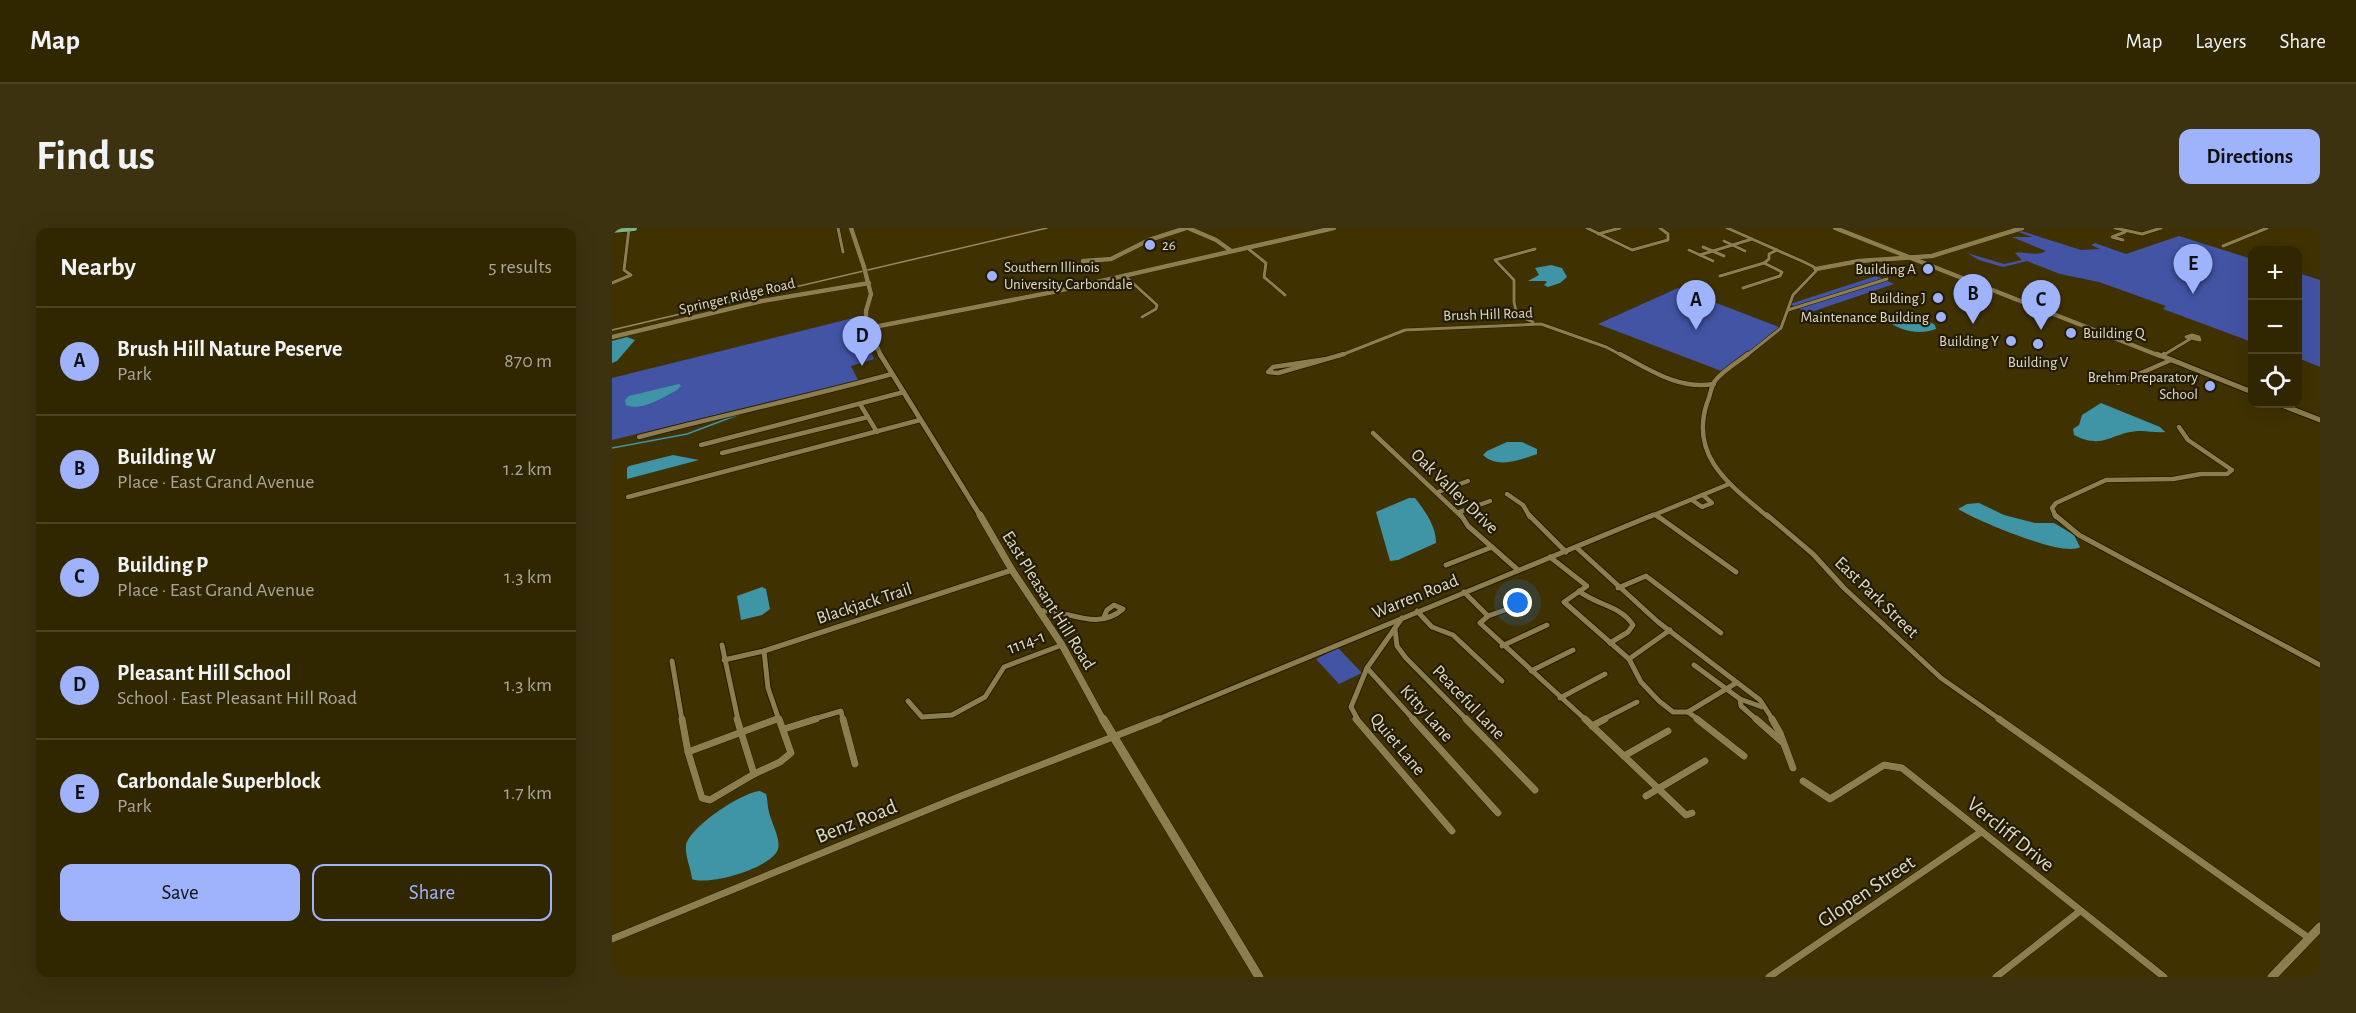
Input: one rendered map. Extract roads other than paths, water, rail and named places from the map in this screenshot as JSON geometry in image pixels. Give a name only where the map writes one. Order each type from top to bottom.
[{"type":"highway","points":[[612,230],[634,228]]},
{"type":"street","points":[[839,228],[843,252]]},
{"type":"street","name":"East Pleasant Hill Road","points":[[851,228],[869,283],[871,294],[865,315],[877,349],[951,466],[1012,570],[1062,645],[1113,738],[1259,977]]},
{"type":"street","points":[[1083,261],[1111,259],[1149,240],[1187,228],[1216,240],[1230,250]]},
{"type":"street","points":[[868,328],[1053,292],[1334,228]]},
{"type":"street","points":[[1587,228],[1632,250],[1668,240],[1668,234],[1660,228]]},
{"type":"street","points":[[1598,234],[1620,228]]},
{"type":"street","points":[[1727,228],[1816,269],[1859,261],[1942,254],[2021,228]]},
{"type":"street","points":[[1835,228],[2248,391]]},
{"type":"street","points":[[2115,228],[2146,233],[2161,228]]},
{"type":"street","points":[[2223,246],[2267,228]]},
{"type":"street","points":[[612,283],[631,275],[624,270],[629,229]]},
{"type":"street","points":[[2123,240],[2112,237],[2126,231]]},
{"type":"street","points":[[1701,255],[1752,239]]},
{"type":"street","points":[[1724,241],[1745,250]]},
{"type":"street","points":[[1246,247],[1265,262],[1264,277],[1285,295]]},
{"type":"street","points":[[1703,247],[1724,256]]},
{"type":"street","points":[[1535,249],[1495,260],[1514,280],[1514,303],[1517,315],[1541,324]]},
{"type":"street","points":[[1689,250],[1713,261]]},
{"type":"street","points":[[1720,276],[1764,262],[1769,259],[1769,254],[1778,250]]},
{"type":"street","points":[[1743,288],[1780,276],[1782,272],[1764,262]]},
{"type":"street","name":"East Park Street","points":[[1816,269],[1815,275],[1793,295],[1781,328],[1731,366],[1714,384],[1702,419],[1705,446],[1713,465],[1729,484],[1802,544],[1844,588],[1941,678],[2309,938]]},
{"type":"street","points":[[1124,274],[1156,304],[1156,309],[1142,317]]},
{"type":"street","points":[[1788,310],[1887,279]]},
{"type":"street","name":"Springer Ridge Road","points":[[612,337],[787,296],[869,283]]},
{"type":"street","name":"Brush Hill Road","points":[[1327,359],[1274,367],[1268,372],[1278,373],[1327,359],[1410,330],[1541,324],[1606,347],[1673,382],[1702,386],[1714,384]]},
{"type":"street","points":[[2162,356],[2190,339]]},
{"type":"street","points":[[2118,383],[2171,360]]},
{"type":"street","points":[[639,437],[759,406],[800,399],[892,374]]},
{"type":"street","points":[[701,445],[904,392]]},
{"type":"street","points":[[860,404],[877,432]]},
{"type":"street","points":[[2290,408],[2320,420]]},
{"type":"street","points":[[722,453],[868,417]]},
{"type":"street","points":[[628,497],[920,420]]},
{"type":"street","points":[[2179,427],[2188,440],[2232,470],[2227,474],[2201,474],[2173,479],[2106,480],[2056,503],[2052,508],[2053,513],[2062,523],[2079,535],[2320,665]]},
{"type":"street","points":[[756,429],[758,444]]},
{"type":"street","name":"Oak Valley Drive","points":[[1373,433],[1459,512],[1468,526],[1518,570]]},
{"type":"street","points":[[1438,492],[1468,481]]},
{"type":"street","name":"Warren Road","points":[[1113,738],[1729,484]]},
{"type":"street","points":[[1507,494],[1521,503],[1531,519],[1566,552]]},
{"type":"street","points":[[1692,500],[1702,507],[1712,503],[1703,495]]},
{"type":"street","points":[[1459,512],[1490,501]]},
{"type":"street","points":[[1655,515],[1737,572]]},
{"type":"street","points":[[1446,565],[1492,547]]},
{"type":"street","points":[[1576,548],[1618,588],[1760,700],[1762,707],[1779,729],[1793,768]]},
{"type":"street","points":[[1550,557],[1587,586],[1564,602],[1629,659],[1632,671],[1643,686],[1673,712],[1688,712],[1736,683]]},
{"type":"street","name":"Blackjack Trail","points":[[724,660],[764,651],[1012,570]]},
{"type":"street","points":[[1618,588],[1646,576],[1721,633]]},
{"type":"street","points":[[1579,591],[1592,601],[1604,602],[1631,620],[1633,625],[1628,632],[1610,643]]},
{"type":"street","points":[[1464,592],[1488,616]]},
{"type":"street","points":[[1519,605],[1488,616],[1480,623],[1502,646],[1592,726],[1686,815],[1692,813]]},
{"type":"street","points":[[1038,611],[1055,609],[1068,617],[1085,621],[1104,617]]},
{"type":"street","points":[[1417,611],[1432,627],[1453,635],[1502,681]]},
{"type":"street","points":[[1367,668],[1403,617]]},
{"type":"street","points":[[1502,646],[1546,625]]},
{"type":"street","name":"Peaceful Lane","points":[[1395,628],[1397,646],[1406,658],[1534,790]]},
{"type":"street","points":[[1629,659],[1670,630]]},
{"type":"street","points":[[722,645],[740,732],[754,774]]},
{"type":"street","name":"1114-1","points":[[908,701],[922,717],[952,715],[985,697],[1002,669],[1062,645]]},
{"type":"street","points":[[1531,671],[1573,650]]},
{"type":"street","points":[[672,661],[688,752],[702,798],[706,800],[718,797],[754,774],[788,757],[791,753],[766,679],[764,651]]},
{"type":"street","points":[[1694,665],[1740,699],[1762,707]]},
{"type":"street","name":"Kitty Lane","points":[[1367,668],[1498,813]]},
{"type":"street","name":"Quiet Lane","points":[[1367,668],[1351,707],[1354,716],[1452,831]]},
{"type":"street","points":[[1560,698],[1605,674]]},
{"type":"street","points":[[1740,699],[1742,706],[1782,742]]},
{"type":"street","points":[[1592,726],[1637,702]]},
{"type":"street","points":[[784,729],[841,711],[855,764]]},
{"type":"street","points":[[1688,712],[1744,756]]},
{"type":"street","points":[[688,752],[779,718]]},
{"type":"street","points":[[1624,756],[1668,731]]},
{"type":"street","name":"Benz Road","points":[[612,939],[961,796],[1113,738]]},
{"type":"street","points":[[1646,796],[1705,761]]},
{"type":"street","name":"Vercliff Drive","points":[[1803,780],[1830,799],[1884,765],[1895,765],[2164,977]]},
{"type":"street","name":"Glopen Street","points":[[1769,977],[1982,832]]},
{"type":"street","points":[[1996,977],[2080,911]]},
{"type":"street","points":[[2272,977],[2320,927]]},
{"type":"waterway","points":[[612,448],[687,434],[740,414]]},
{"type":"railway","points":[[612,330],[1047,228]]},
{"type":"place","name":"26","points":[[1150,245]]},
{"type":"place","name":"Building A","points":[[1928,269]]},
{"type":"place","name":"Southern Illinois University Carbondale","points":[[992,276]]},
{"type":"place","name":"Carbondale Superblock","points":[[2193,294]]},
{"type":"place","name":"Building J","points":[[1938,298]]},
{"type":"place","name":"Maintenance Building","points":[[1941,317]]},
{"type":"place","name":"Building W","points":[[1973,324]]},
{"type":"place","name":"Brush Hill Nature Peserve","points":[[1696,330]]},
{"type":"place","name":"Building P","points":[[2041,330]]},
{"type":"place","name":"Building Q","points":[[2071,333]]},
{"type":"place","name":"Building Y","points":[[2011,341]]},
{"type":"place","name":"Building V","points":[[2038,344]]},
{"type":"place","name":"Pleasant Hill School","points":[[862,366]]},
{"type":"place","name":"Brehm Preparatory School","points":[[2210,386]]}]
